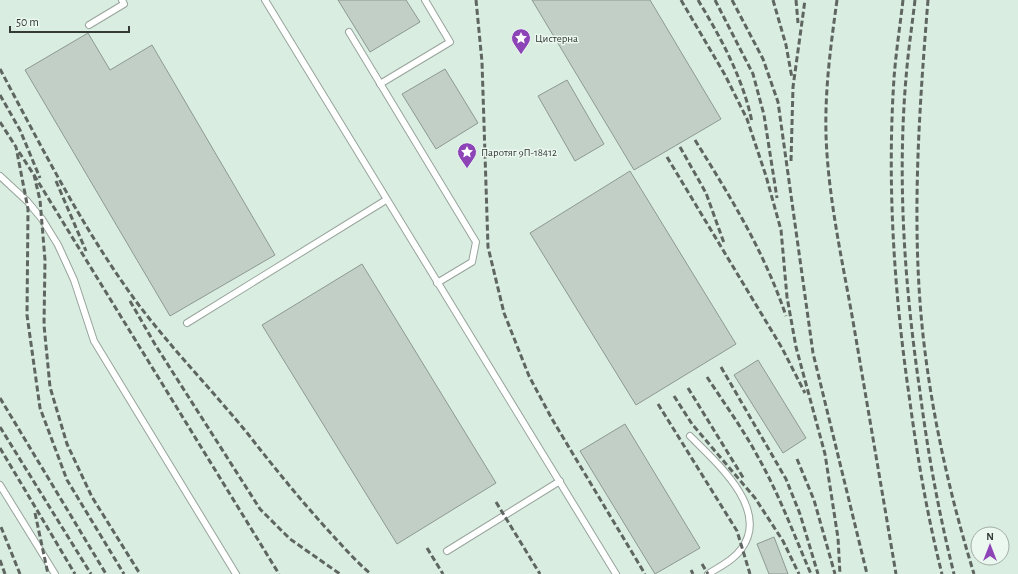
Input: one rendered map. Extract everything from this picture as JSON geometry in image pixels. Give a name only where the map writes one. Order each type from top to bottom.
[{"type":"lane","points":[[89,25],[124,4],[122,0]]},
{"type":"lane","points":[[265,0],[616,574]]},
{"type":"lane","points":[[380,84],[450,42],[425,0]]},
{"type":"lane","points":[[348,32],[476,242],[472,262],[437,283]]},
{"type":"lane","points":[[0,176],[42,219],[58,245],[74,280],[94,341],[236,574]]},
{"type":"lane","points":[[187,323],[386,200]]},
{"type":"lane","points":[[690,436],[713,459],[733,484],[748,510],[750,520],[748,537],[742,548],[734,558],[708,574]]},
{"type":"lane","points":[[447,551],[560,481]]},
{"type":"lane","points":[[0,484],[55,574]]},
{"type":"shaded area","points":[[0,0],[1018,0],[1018,574],[0,574]]},
{"type":"building","points":[[338,0],[406,0],[420,22],[370,52]]},
{"type":"building","points":[[532,0],[650,0],[721,119],[634,170]]},
{"type":"building","points":[[88,33],[110,70],[152,45],[275,255],[170,316],[25,70]]},
{"type":"building","points":[[445,69],[478,123],[436,149],[402,94]]},
{"type":"building","points":[[567,80],[604,144],[575,161],[538,96]]},
{"type":"building","points":[[630,171],[736,344],[636,405],[530,233]]},
{"type":"building","points":[[362,264],[496,483],[397,544],[262,325]]},
{"type":"building","points":[[758,360],[806,438],[783,453],[734,375]]},
{"type":"building","points":[[625,424],[700,548],[655,574],[580,451]]},
{"type":"building","points":[[774,537],[788,574],[769,574],[757,544]]},
{"type":"railway","points":[[476,0],[482,62],[488,247],[504,313],[529,376],[552,419],[645,574]]},
{"type":"railway","points":[[681,0],[725,75],[747,119],[766,176],[781,230],[787,297],[796,347],[825,454],[838,538],[840,574]]},
{"type":"railway","points":[[698,0],[715,29],[737,74],[752,122]]},
{"type":"railway","points":[[715,0],[753,74],[764,115],[777,198]]},
{"type":"railway","points":[[732,0],[763,59],[778,102],[813,353],[867,574]]},
{"type":"railway","points":[[773,0],[786,45],[792,78]]},
{"type":"railway","points":[[796,0],[798,23]]},
{"type":"railway","points":[[791,161],[793,87],[805,0]]},
{"type":"railway","points":[[837,0],[830,57],[826,115],[829,176],[838,240],[896,574]]},
{"type":"railway","points":[[903,0],[895,68],[892,118],[891,158],[893,237],[899,316],[915,440],[927,507],[942,574]]},
{"type":"railway","points":[[915,0],[903,117],[902,157],[904,236],[910,314],[927,438],[934,484],[954,574]]},
{"type":"railway","points":[[928,0],[919,126],[917,209],[919,293],[931,396],[957,515],[974,574]]},
{"type":"railway","points":[[0,69],[64,189],[118,276],[138,304],[305,504],[347,551],[371,574]]},
{"type":"railway","points":[[0,95],[20,130],[40,178]]},
{"type":"railway","points":[[0,122],[16,147],[28,209],[27,315],[40,408],[67,480],[124,574]]},
{"type":"railway","points":[[695,140],[746,225],[768,269],[786,316]]},
{"type":"railway","points":[[680,147],[706,193],[724,243]]},
{"type":"railway","points":[[19,152],[34,175],[40,200],[45,260],[44,325],[50,387],[67,444],[92,497],[140,574]]},
{"type":"railway","points":[[667,157],[782,348],[805,393]]},
{"type":"railway","points":[[34,175],[279,574]]},
{"type":"railway","points":[[56,181],[86,251]]},
{"type":"railway","points":[[130,301],[156,346],[260,509],[290,539],[340,574]]},
{"type":"railway","points":[[721,367],[786,479],[800,514],[818,574]]},
{"type":"railway","points":[[707,377],[746,436],[766,471],[780,500],[811,574]]},
{"type":"railway","points":[[688,388],[744,479]]},
{"type":"railway","points":[[674,396],[692,424],[755,498],[783,541],[799,574]]},
{"type":"railway","points":[[0,398],[106,574]]},
{"type":"railway","points":[[658,404],[737,531],[750,574]]},
{"type":"railway","points":[[0,427],[91,574]]},
{"type":"railway","points":[[0,448],[75,574]]},
{"type":"railway","points":[[797,459],[814,500],[835,574]]},
{"type":"railway","points":[[496,502],[540,574]]},
{"type":"railway","points":[[35,513],[48,574]]},
{"type":"railway","points":[[1,527],[20,574]]},
{"type":"railway","points":[[427,548],[443,574]]},
{"type":"railway","points":[[0,560],[5,574]]},
{"type":"railway","points":[[702,564],[708,574]]},
{"type":"railway","points":[[691,570],[693,574]]},
{"type":"place","name":"Цистерна","points":[[521,55]]},
{"type":"place","name":"Паротяг 9П-18412","points":[[467,169]]}]
